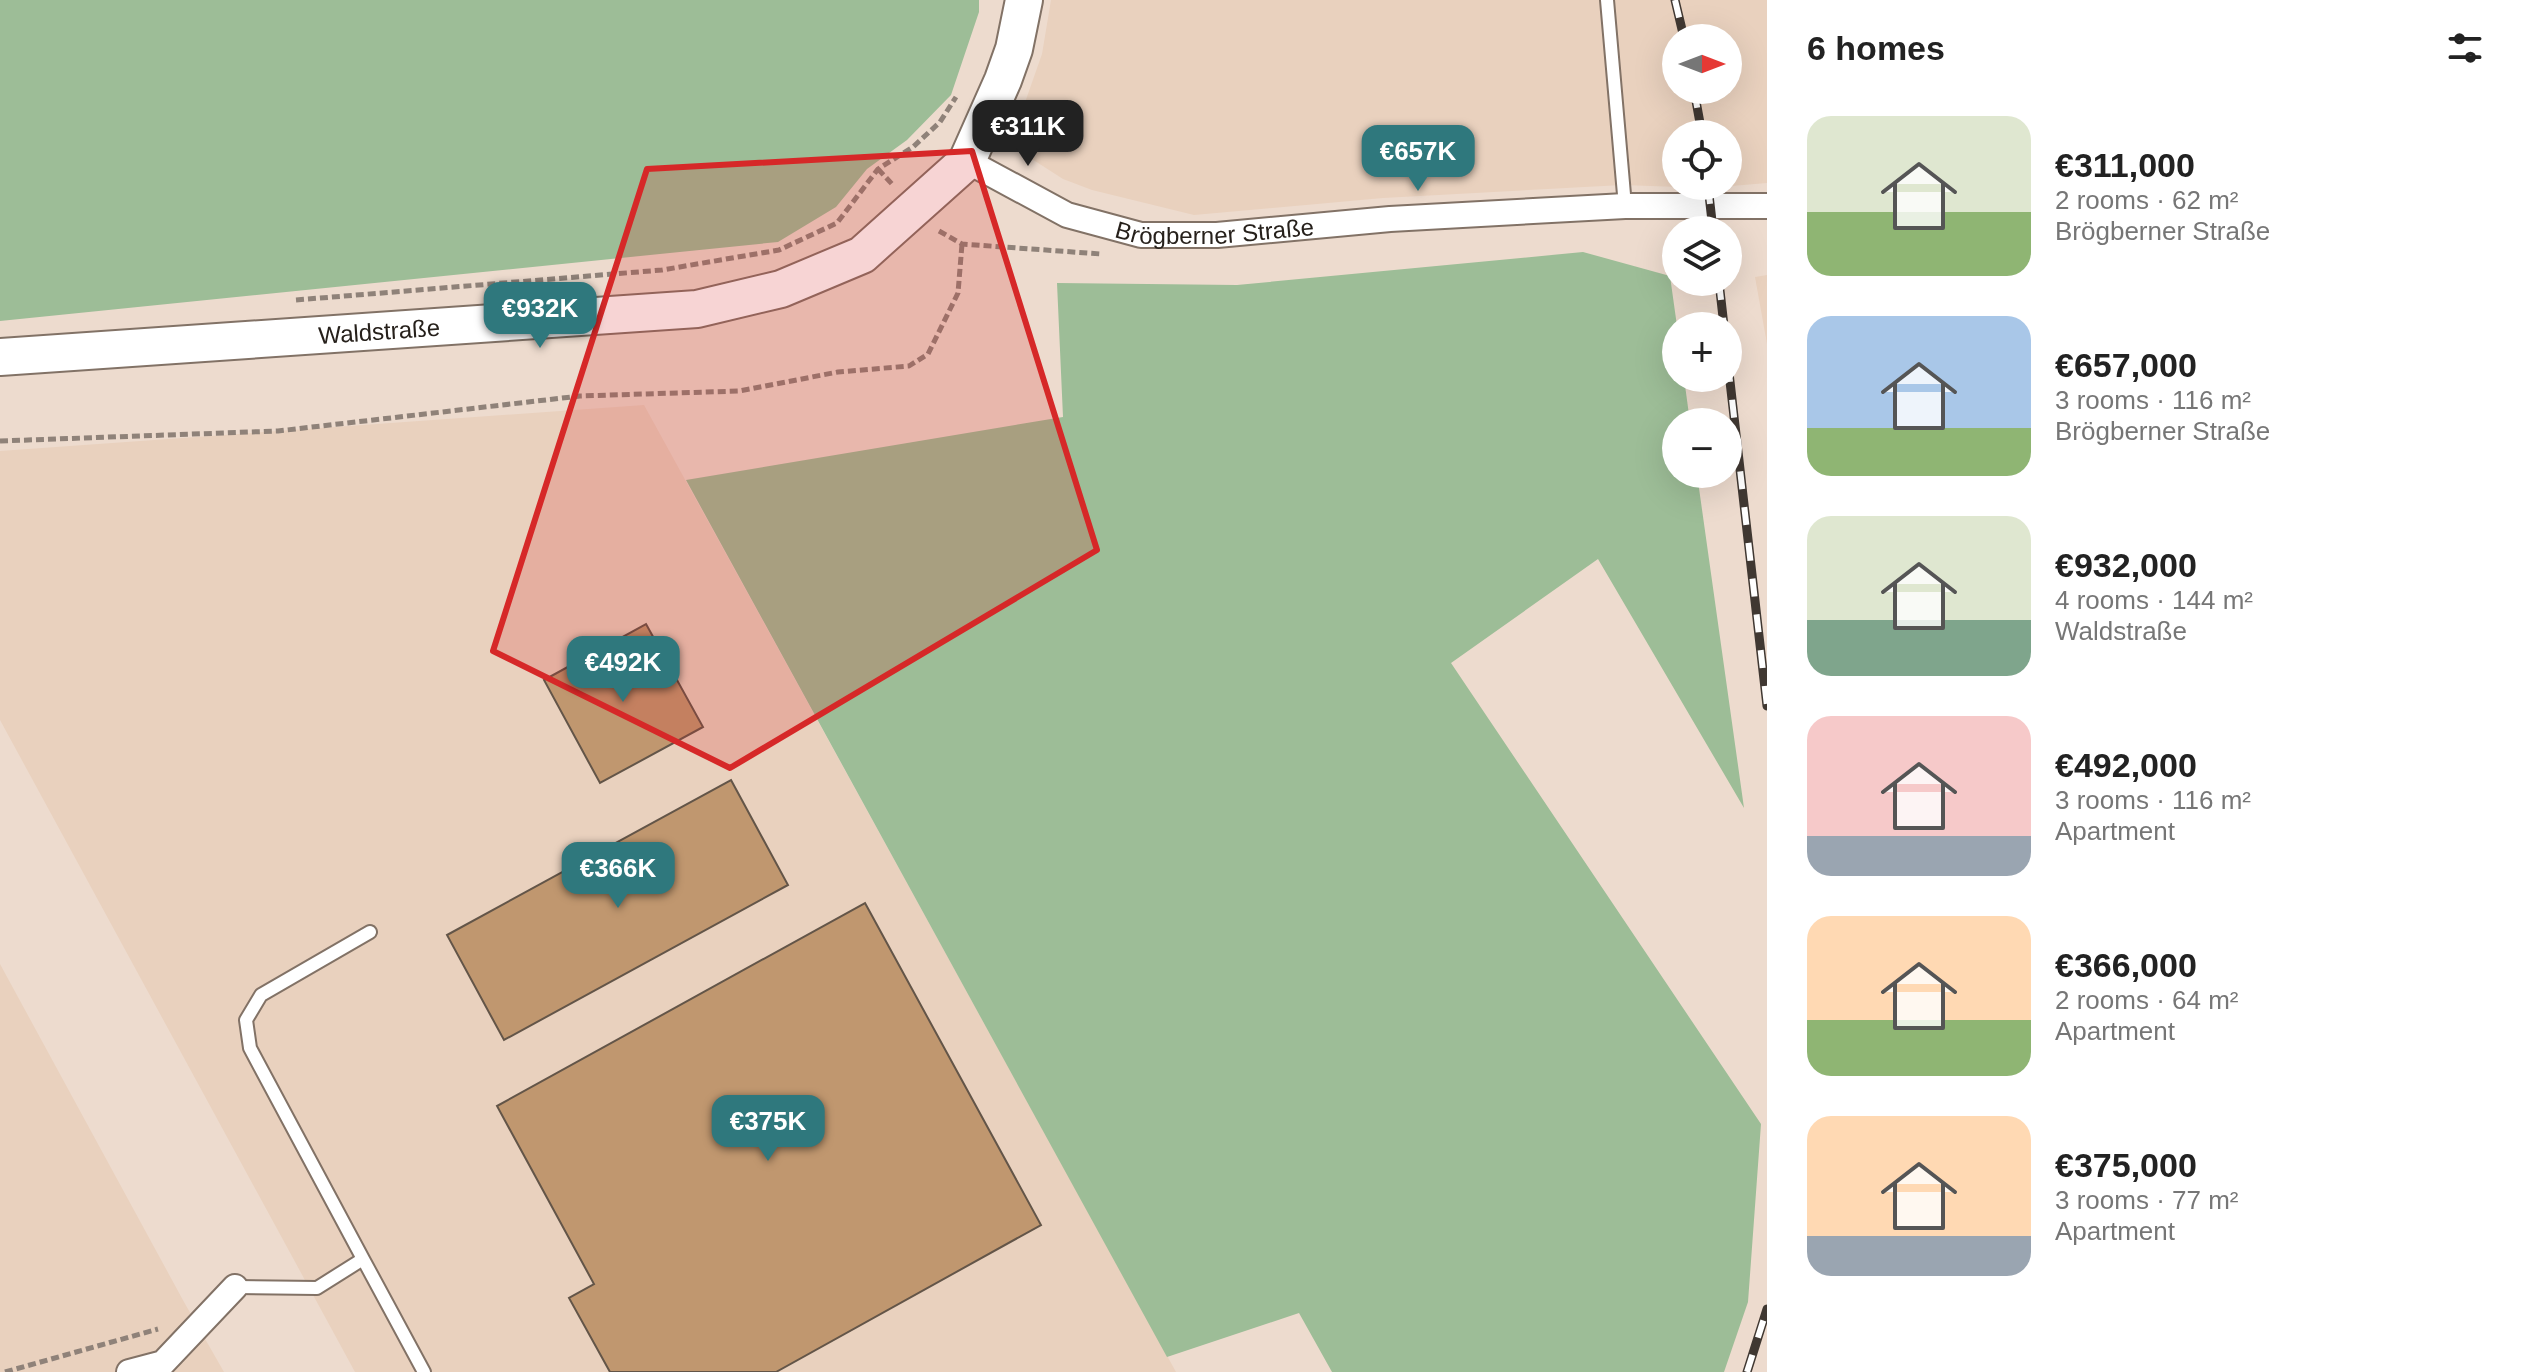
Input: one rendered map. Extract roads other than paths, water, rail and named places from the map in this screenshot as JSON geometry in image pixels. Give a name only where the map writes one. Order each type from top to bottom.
[{"type":"street","points":[[975,146],[1014,49],[1024,0]]},
{"type":"street","name":"Brögberner Straße","points":[[975,146],[1067,215],[1141,235],[1217,235],[1390,219],[1625,206],[1767,206]]},
{"type":"street","name":"Waldstraße","points":[[0,357],[697,309],[781,289],[862,255],[975,146]]},
{"type":"street","points":[[129,1372],[163,1363],[235,1287]]},
{"type":"lane","points":[[1607,0],[1625,206]]},
{"type":"lane","points":[[370,932],[261,995],[246,1020],[250,1048],[424,1372]]},
{"type":"lane","points":[[235,1287],[317,1288],[363,1259]]},
{"type":"railway","points":[[1675,0],[1681,24]]},
{"type":"railway","points":[[1697,104],[1699,120]]},
{"type":"railway","points":[[1710,200],[1711,216]]},
{"type":"railway","points":[[1721,296],[1722,312]]},
{"type":"railway","points":[[1731,392],[1767,706]]},
{"type":"railway","points":[[1747,1372],[1767,1309]]}]
